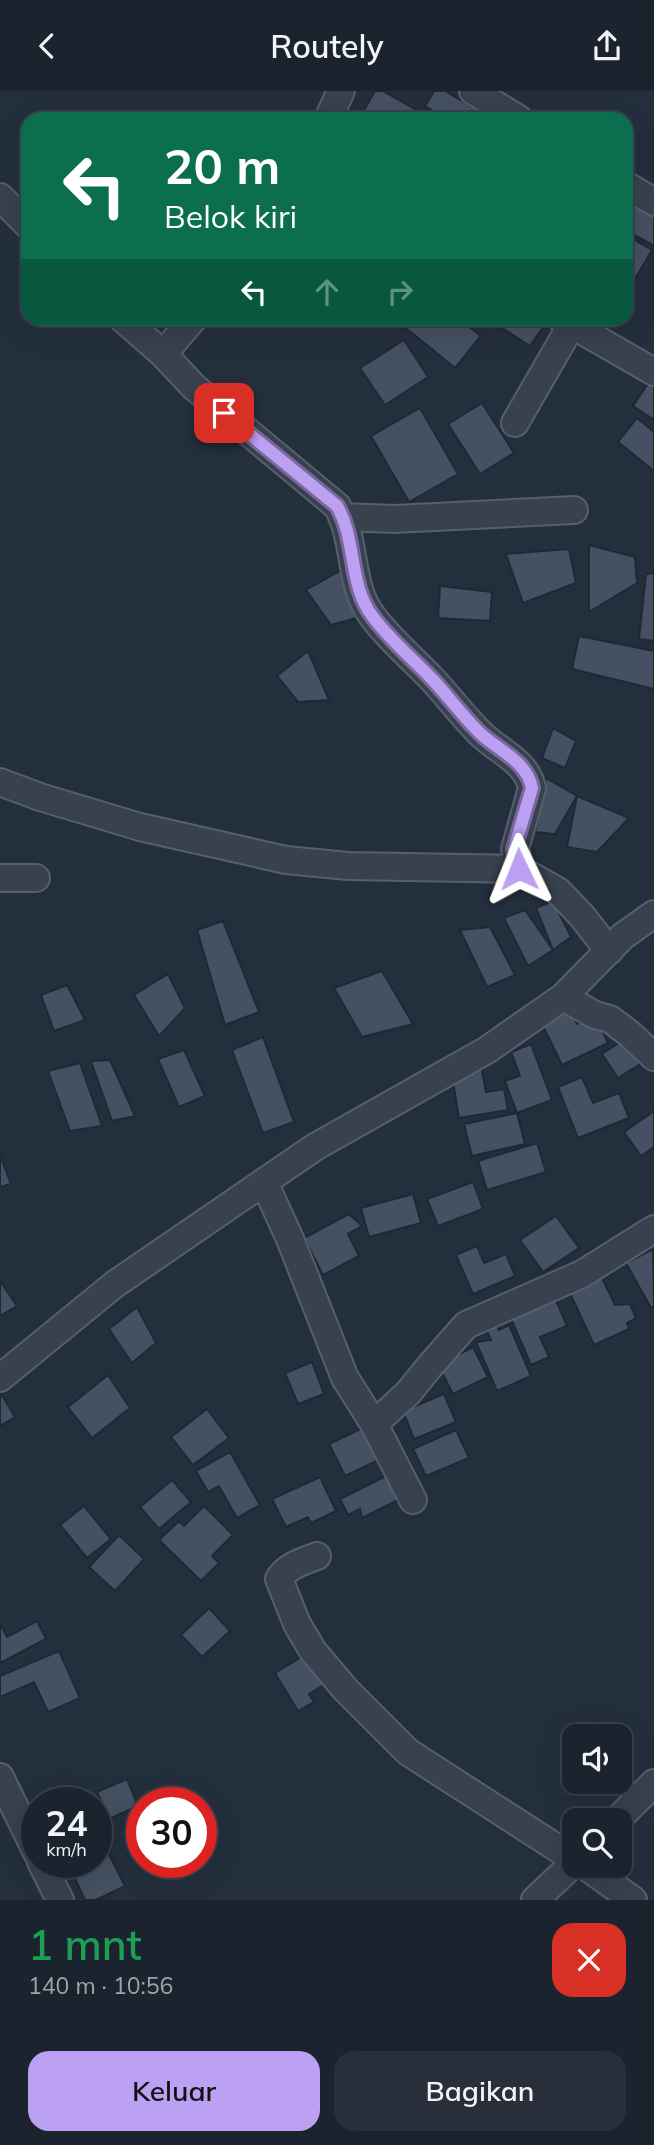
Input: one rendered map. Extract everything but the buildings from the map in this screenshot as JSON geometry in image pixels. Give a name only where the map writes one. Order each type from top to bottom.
[{"type":"street","points":[[331,112],[341,91]]},
{"type":"street","points":[[473,91],[508,112]]},
{"type":"street","points":[[633,189],[654,202]]},
{"type":"street","points":[[0,197],[21,218]]},
{"type":"street","points":[[131,326],[163,353],[194,387],[337,506],[342,517],[356,586],[372,616],[482,735],[522,767],[530,779],[532,788],[514,849],[519,869]]},
{"type":"street","points":[[163,353],[188,326]]},
{"type":"street","points":[[515,423],[564,326]]},
{"type":"street","points":[[576,326],[654,372]]},
{"type":"street","points":[[342,517],[394,519],[574,510]]},
{"type":"street","points":[[0,782],[40,797],[141,827],[286,860],[348,866],[519,869],[558,891],[609,951]]},
{"type":"street","points":[[0,878],[36,878]]},
{"type":"street","points":[[0,1378],[115,1284],[315,1147],[487,1050],[563,997],[623,936],[654,914]]},
{"type":"street","points":[[563,997],[595,1016],[610,1019],[654,1056]]},
{"type":"street","points":[[264,1182],[290,1239],[345,1378],[374,1424],[413,1500]]},
{"type":"street","points":[[374,1424],[408,1394],[466,1325],[582,1274],[654,1229]]},
{"type":"street","points":[[317,1556],[292,1566],[284,1571],[279,1579],[297,1624],[321,1661],[408,1752],[562,1853]]},
{"type":"street","points":[[0,1777],[21,1820]]},
{"type":"street","points":[[629,1808],[654,1783]]},
{"type":"street","points":[[535,1900],[562,1873]]},
{"type":"street","points":[[49,1878],[60,1900]]},
{"type":"street","points":[[602,1878],[633,1900]]},
{"type":"route","points":[[224,413],[337,506],[347,538],[356,586],[372,616],[482,735],[522,767],[530,779],[532,788],[514,849],[519,869]]}]
